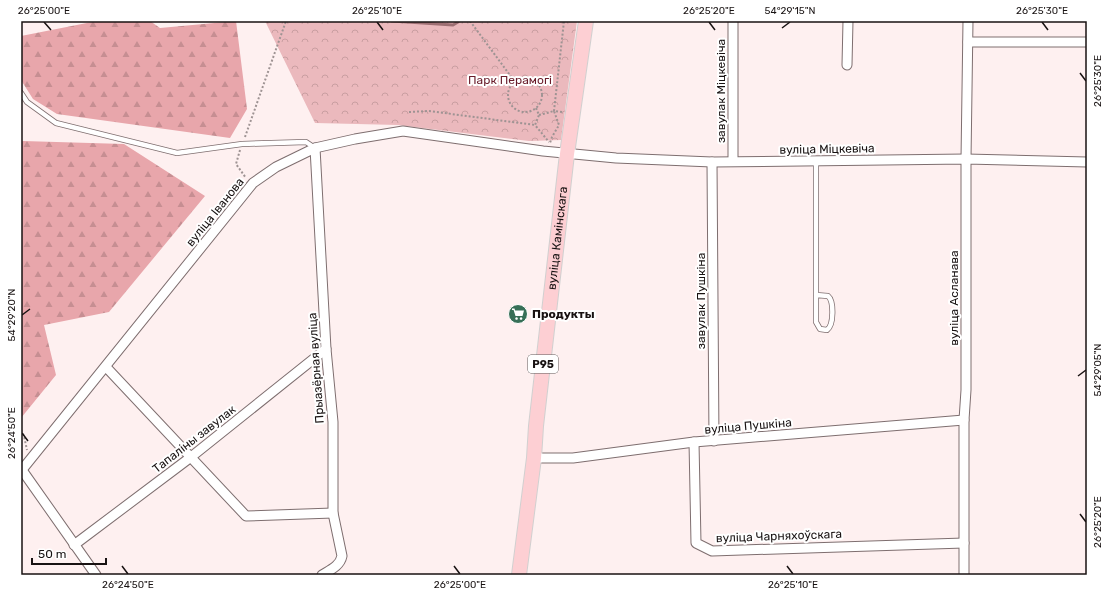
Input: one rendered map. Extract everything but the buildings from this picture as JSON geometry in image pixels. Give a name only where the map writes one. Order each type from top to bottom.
[{"type":"main road","name":"вуліца Камінскага","points":[[519,575],[534,458],[567,154],[586,21]]},
{"type":"street","name":"завулак Міцкевіча","points":[[733,161],[734,21]]},
{"type":"street","points":[[847,65],[848,21]]},
{"type":"street","name":"вуліца Асланава","points":[[964,575],[968,21]]},
{"type":"street","points":[[968,42],[1087,42]]},
{"type":"street","name":"вуліца Іванова","points":[[21,470],[106,367],[253,183],[276,167],[315,148],[355,139],[403,131],[567,154]]},
{"type":"street","name":"Прыазёрная вуліца","points":[[315,148],[326,349],[333,422],[333,513],[342,556],[338,565],[322,575]]},
{"type":"street","name":"вуліца Міцкевіча","points":[[567,154],[616,158],[712,162],[966,159],[1087,162]]},
{"type":"street","name":"завулак Пушкіна","points":[[712,162],[714,441]]},
{"type":"street","name":"Тапаліны завулак","points":[[74,545],[191,456],[326,349]]},
{"type":"street","points":[[106,367],[246,516],[333,513]]},
{"type":"street","name":"вуліца Пушкіна","points":[[534,458],[573,458],[694,442],[964,420]]},
{"type":"street","name":"вуліца Чарняхоўскага","points":[[694,442],[696,543],[712,551],[964,543]]},
{"type":"street","points":[[21,470],[96,575]]},
{"type":"lane","points":[[21,93],[27,102],[56,123],[177,153],[242,144],[306,142],[315,148]]},
{"type":"lane","points":[[816,161],[816,295],[817,325],[823,330],[827,330],[832,324],[831,301],[828,296],[816,295]]},
{"type":"path","points":[[253,183],[243,176],[236,164],[286,21]]},
{"type":"path","points":[[470,21],[515,82]]},
{"type":"path","points":[[409,112],[429,111],[535,125],[550,143],[552,136],[559,125],[554,111],[564,21]]},
{"type":"path","points":[[527,78],[537,83],[541,88],[542,99],[536,108],[526,112],[520,112],[514,108],[508,95],[510,88],[515,82],[520,79],[527,78]]},
{"type":"path","points":[[535,125],[539,115],[536,108]]},
{"type":"path","points":[[539,115],[554,111],[565,112]]},
{"type":"green space","points":[[97,21],[150,21],[160,28],[236,21],[247,109],[230,138],[57,114],[33,99],[21,80],[21,36]]},
{"type":"green space","name":"Парк Перамогі","points":[[265,21],[577,21],[561,140],[529,141],[398,125],[315,123]]},
{"type":"green space","points":[[21,142],[124,144],[205,196],[109,312],[44,325],[56,375],[21,418]]},
{"type":"waterway","points":[[392,21],[453,25],[458,22]]},
{"type":"place","name":"Продукты","points":[[518,314]]}]
